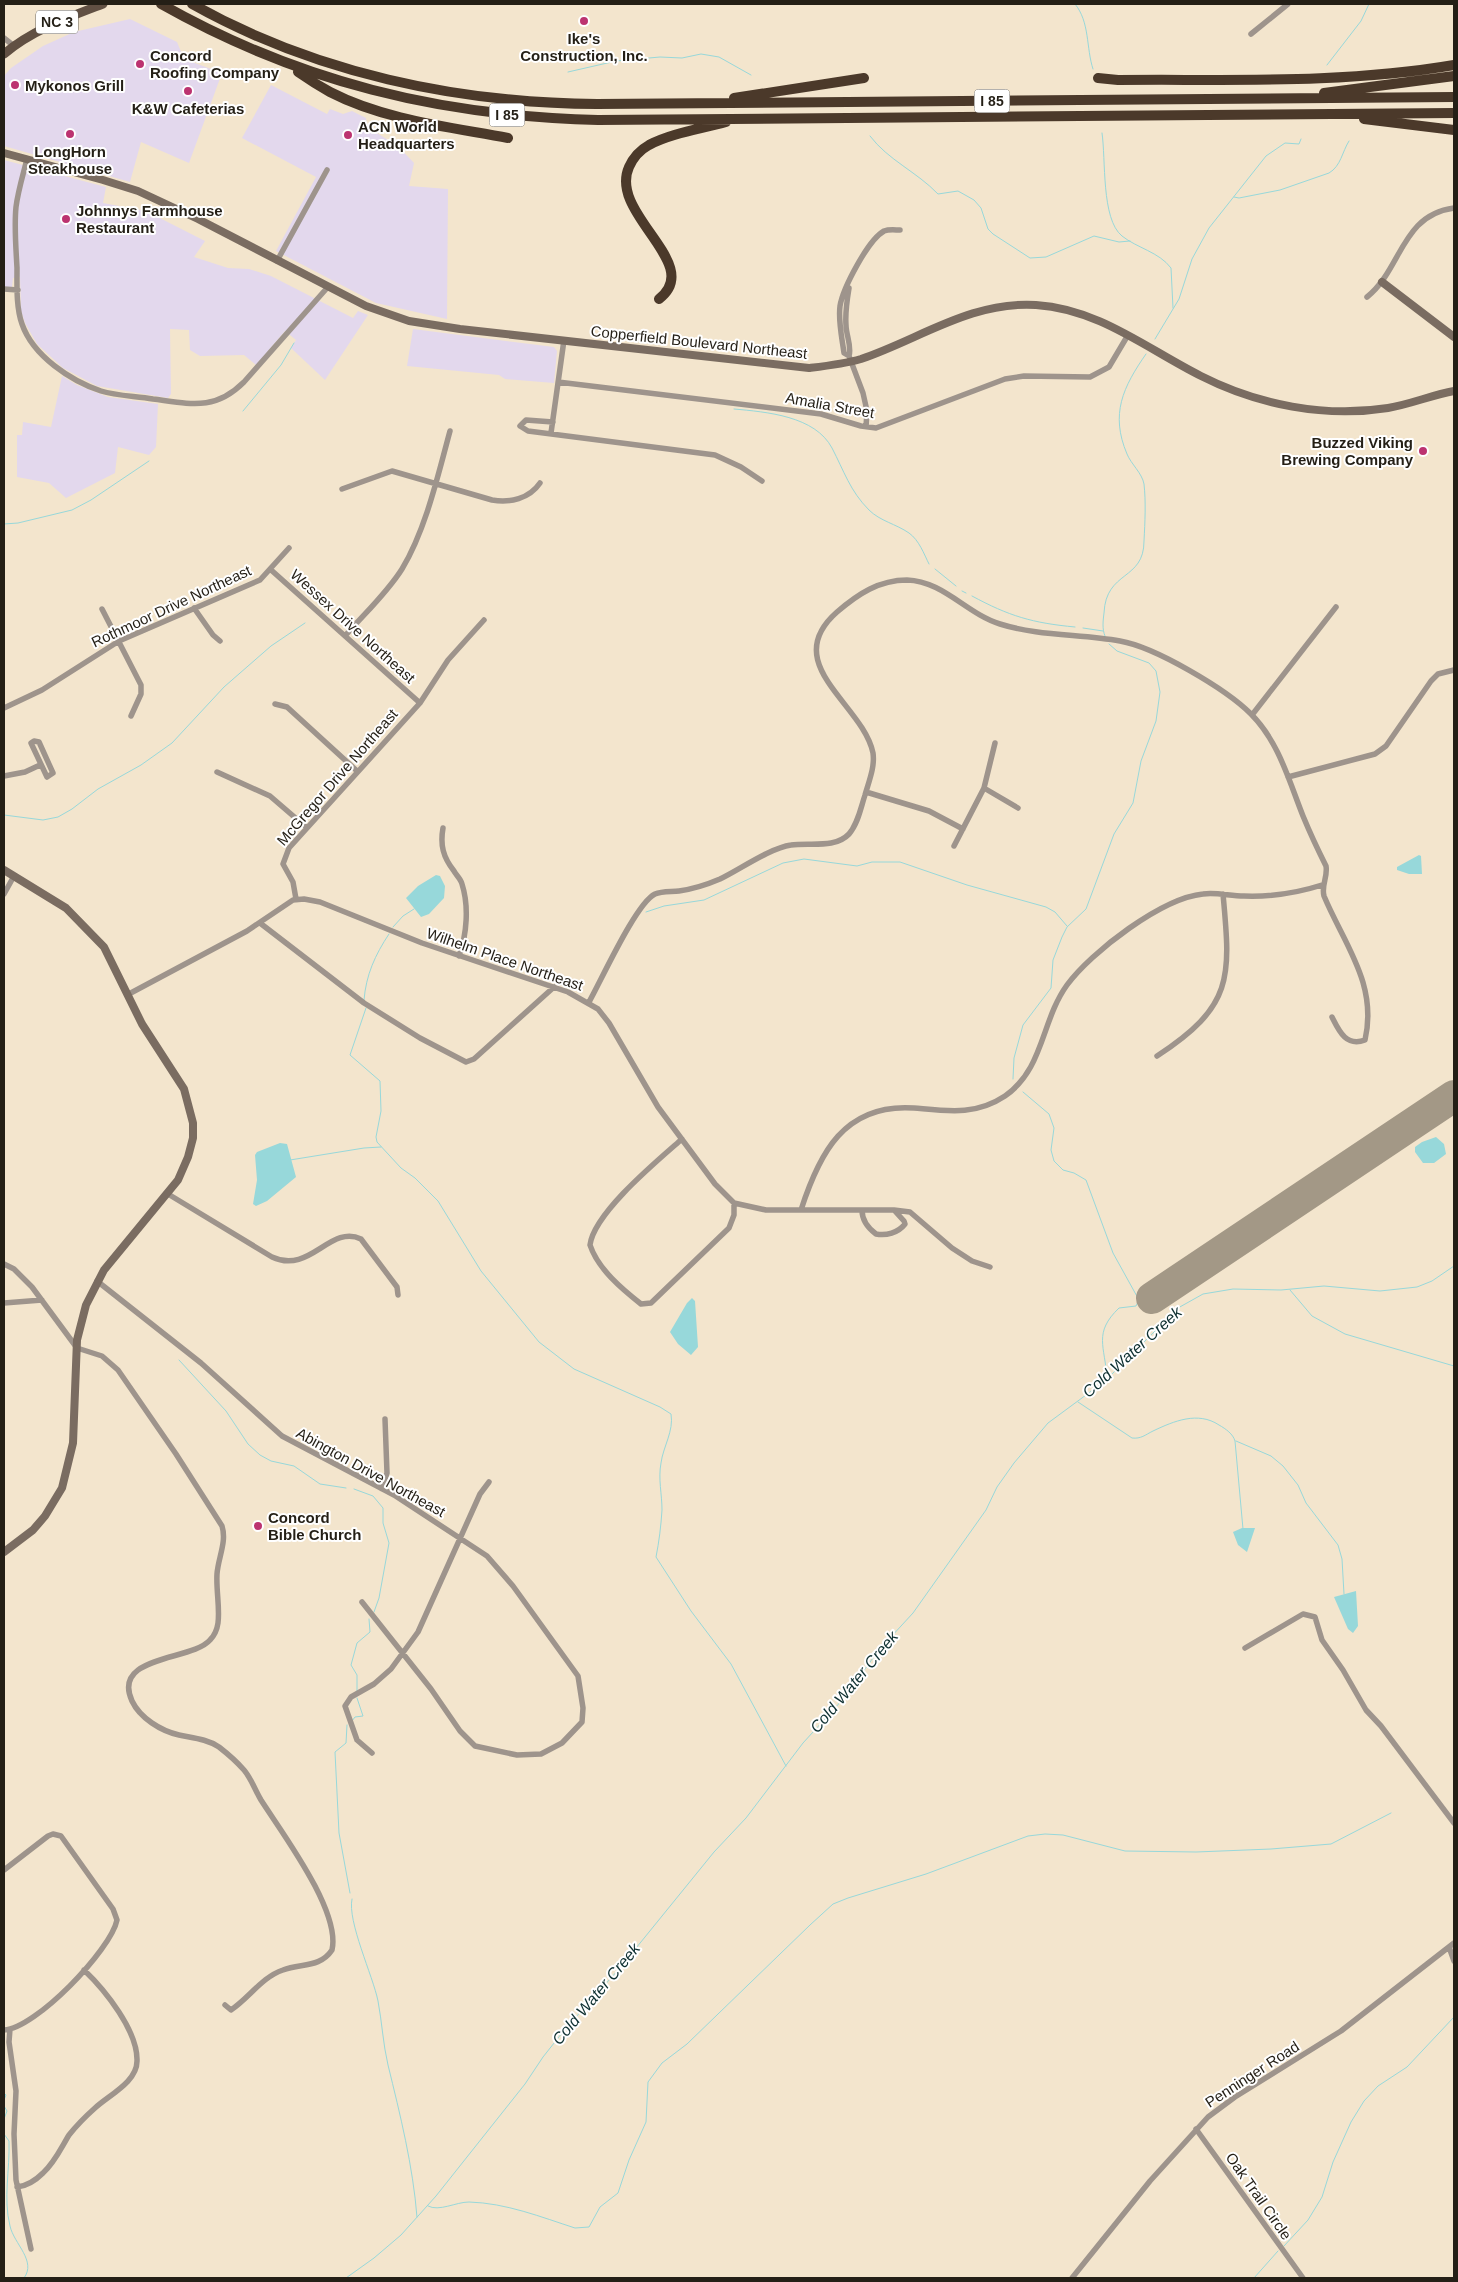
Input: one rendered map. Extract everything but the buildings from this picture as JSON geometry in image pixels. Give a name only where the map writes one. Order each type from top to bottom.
[{"type":"highway","name":"I 85","points":[[161,4],[210,30],[280,61],[385,94],[488,113],[564,119],[1454,113]]},
{"type":"highway","name":"I 85","points":[[192,4],[258,36],[299,52],[371,75],[425,88],[487,98],[543,103],[1454,97]]},
{"type":"highway","points":[[280,61],[331,93],[367,106],[423,121],[508,138]]},
{"type":"highway","points":[[1098,78],[1118,80],[1345,78],[1399,74],[1454,65]]},
{"type":"highway","points":[[1281,98],[1454,76]]},
{"type":"highway","points":[[702,103],[864,78]]},
{"type":"highway","points":[[1323,114],[1454,130]]},
{"type":"highway","points":[[659,299],[670,286],[671,268],[628,199],[625,181],[630,164],[635,156],[648,145],[742,118]]},
{"type":"main road","name":"NC 3","points":[[4,54],[52,24],[103,4]]},
{"type":"main road","name":"Copperfield Boulevard Northeast","points":[[4,153],[103,180],[138,192],[198,219],[327,288],[368,307],[409,321],[460,329],[793,368],[809,368],[880,351],[964,315],[1014,304],[1061,308],[1080,312],[1128,335],[1202,377],[1227,388],[1269,402],[1308,409],[1372,410],[1414,402],[1454,391]]},
{"type":"main road","points":[[1382,282],[1454,337]]},
{"type":"main road","points":[[4,870],[66,908],[93,933],[109,954],[142,1024],[176,1075],[189,1103],[193,1123],[190,1152],[183,1171],[168,1194],[121,1249],[98,1281],[81,1322],[77,1348],[73,1443],[62,1488],[45,1516],[33,1530],[4,1552]]},
{"type":"street","points":[[1251,34],[1288,4]]},
{"type":"street","points":[[4,38],[14,46]]},
{"type":"street","points":[[27,160],[16,209],[19,314],[27,335],[40,352],[73,378],[103,391],[203,404],[220,401],[233,393],[327,288]]},
{"type":"street","points":[[278,261],[327,170]]},
{"type":"street","points":[[1367,297],[1382,282],[1417,225],[1434,213],[1454,208]]},
{"type":"street","points":[[866,427],[863,394],[849,359],[844,352],[840,316],[842,300],[875,238],[886,230],[900,230]]},
{"type":"street","points":[[4,289],[18,290]]},
{"type":"street","name":"Amalia Street","points":[[558,382],[821,414],[876,428],[1005,380],[1024,376],[1090,377],[1109,367],[1128,335]]},
{"type":"street","points":[[551,433],[564,340]]},
{"type":"street","points":[[552,422],[526,420],[520,426],[524,430],[715,455],[741,467],[762,481]]},
{"type":"street","points":[[345,636],[394,582],[403,568],[415,542],[436,484],[450,431]]},
{"type":"street","points":[[342,489],[392,471],[501,502],[513,500],[530,493],[540,482]]},
{"type":"street","name":"Rothmoor Drive Northeast","points":[[4,708],[42,690],[119,642],[255,582],[289,548]]},
{"type":"street","name":"Wessex Drive Northeast","points":[[270,569],[420,703]]},
{"type":"street","points":[[589,1002],[641,908],[655,894],[708,884],[781,848],[841,840],[852,829],[866,792],[874,760],[871,746],[859,723],[822,672],[816,652],[820,636],[830,619],[864,591],[884,583],[908,580],[924,583],[943,591],[980,615],[1001,624],[1051,633],[1119,641],[1144,648],[1174,663],[1234,699],[1252,715],[1271,738],[1326,866],[1327,872],[1322,885],[1330,909],[1355,956],[1363,978],[1366,1009],[1365,1040],[1352,1041],[1344,1038],[1332,1017]]},
{"type":"street","points":[[1252,715],[1336,607]]},
{"type":"street","points":[[194,608],[220,642]]},
{"type":"street","points":[[102,609],[141,685],[141,694],[131,716]]},
{"type":"street","name":"McGregor Drive Northeast","points":[[296,899],[293,882],[283,864],[289,848],[420,703],[448,660],[484,620]]},
{"type":"street","points":[[1288,777],[1375,754],[1386,746],[1431,681],[1438,674],[1454,670]]},
{"type":"street","points":[[275,704],[287,707],[357,771]]},
{"type":"street","points":[[34,741],[39,742],[53,773],[47,777],[40,765],[31,743],[34,741]]},
{"type":"street","points":[[954,846],[984,788],[995,743]]},
{"type":"street","points":[[4,776],[25,772],[40,765]]},
{"type":"street","points":[[217,772],[270,796],[306,827]]},
{"type":"street","points":[[984,788],[1018,808]]},
{"type":"street","points":[[866,792],[930,811],[962,829]]},
{"type":"street","points":[[442,828],[441,844],[443,853],[462,882],[466,902],[464,941],[459,956]]},
{"type":"street","points":[[4,894],[14,876]]},
{"type":"street","points":[[802,1210],[822,1156],[830,1144],[852,1124],[871,1114],[896,1109],[967,1112],[991,1104],[1004,1096],[1016,1086],[1034,1063],[1057,1001],[1066,986],[1090,959],[1170,904],[1193,895],[1279,895],[1322,885]]},
{"type":"street","points":[[1157,1056],[1185,1036],[1205,1018],[1220,992],[1227,968],[1228,944],[1223,894]]},
{"type":"street","points":[[127,995],[260,923],[296,899]]},
{"type":"street","name":"Wilhelm Place Northeast","points":[[296,899],[320,902],[459,956],[554,987],[589,1002],[610,1023],[649,1094],[715,1184],[734,1203]]},
{"type":"street","points":[[260,923],[364,1003],[420,1038],[466,1062],[474,1059],[554,987]]},
{"type":"street","points":[[682,1139],[629,1189],[594,1230],[590,1245],[604,1268],[628,1294],[641,1304],[651,1303],[729,1228],[734,1215],[734,1203],[755,1209],[894,1210],[910,1212],[952,1248],[972,1261],[990,1267]]},
{"type":"street","points":[[168,1194],[272,1257],[287,1262],[300,1260],[334,1240],[354,1236],[361,1239],[397,1287],[398,1295]]},
{"type":"street","points":[[862,1210],[862,1216],[871,1231],[881,1235],[898,1231],[904,1224],[904,1220],[894,1210]]},
{"type":"street","points":[[4,1264],[23,1277],[77,1348],[102,1356],[118,1370],[216,1514],[223,1530],[217,1575],[219,1619],[216,1634],[199,1649],[150,1662],[139,1669],[130,1683],[132,1700],[138,1711],[149,1721],[172,1733],[210,1742],[244,1770],[316,1888],[332,1927],[333,1946],[326,1957],[312,1965],[284,1969],[269,1978],[231,2010],[225,2005]]},
{"type":"street","name":"Abington Drive Northeast","points":[[98,1281],[201,1363],[282,1436],[382,1489],[459,1536],[492,1561],[575,1671],[580,1680],[582,1722],[562,1743],[542,1754],[517,1755],[483,1749],[471,1743],[460,1731],[431,1689],[403,1654]]},
{"type":"street","points":[[4,1303],[42,1300]]},
{"type":"street","points":[[382,1489],[387,1473],[385,1419]]},
{"type":"street","points":[[372,1753],[357,1740],[344,1706],[351,1697],[374,1684],[403,1654],[418,1632],[459,1536],[480,1494],[489,1482]]},
{"type":"street","points":[[362,1602],[403,1654]]},
{"type":"street","points":[[1245,1648],[1304,1614],[1315,1617],[1322,1640],[1343,1670],[1366,1710],[1381,1726],[1454,1823]]},
{"type":"street","points":[[4,1870],[48,1836],[58,1834],[64,1838],[113,1909],[117,1920],[110,1936],[70,1987],[20,2025],[7,2029],[16,2091],[14,2134],[17,2187],[31,2249]]},
{"type":"street","points":[[1452,1945],[1454,1961]]},
{"type":"street","name":"Penninger Road","points":[[1072,2278],[1150,2181],[1196,2129],[1235,2097],[1364,2015],[1452,1945]]},
{"type":"street","points":[[17,2187],[24,2186],[43,2174],[82,2120],[126,2082],[134,2072],[138,2062],[137,2050],[130,2032],[107,1995],[84,1970]]},
{"type":"street","name":"Oak Trail Circle","points":[[1196,2129],[1303,2278]]},
{"type":"shaded area","points":[[130,19],[177,42],[184,59],[222,73],[189,163],[141,142],[130,182],[4,146],[4,76],[11,68],[43,46],[74,32]]},
{"type":"shaded area","points":[[271,85],[327,114],[330,109],[343,114],[352,111],[366,118],[367,127],[398,146],[414,163],[409,186],[448,189],[447,319],[376,303],[276,251],[316,177],[242,138]]},
{"type":"shaded area","points":[[4,160],[106,187],[103,203],[146,211],[205,241],[194,257],[228,268],[249,269],[271,276],[353,318],[358,311],[368,315],[325,380],[291,348],[296,340],[285,331],[256,365],[244,355],[200,356],[190,350],[189,330],[170,329],[171,394],[168,398],[97,386],[63,368],[37,344],[25,323],[21,311],[20,277],[13,278],[12,287],[4,288]]},
{"type":"shaded area","points":[[413,329],[554,347],[557,351],[554,383],[505,379],[499,375],[407,366]]},
{"type":"shaded area","points":[[62,376],[77,385],[108,397],[158,404],[156,447],[149,455],[118,447],[115,473],[66,498],[49,483],[17,477],[17,435],[22,435],[23,422],[51,427]]},
{"type":"water","points":[[1419,855],[1421,856],[1422,874],[1409,874],[1397,870],[1397,867]]},
{"type":"water","points":[[436,875],[440,876],[445,886],[444,898],[429,914],[421,917],[406,898],[418,886]]},
{"type":"water","points":[[1436,1137],[1444,1144],[1446,1154],[1434,1163],[1423,1163],[1415,1152],[1415,1147],[1422,1142]]},
{"type":"water","points":[[280,1143],[287,1144],[296,1177],[267,1201],[256,1206],[253,1204],[257,1180],[255,1155],[257,1152]]},
{"type":"water","points":[[692,1298],[695,1301],[698,1347],[691,1355],[678,1344],[670,1332]]},
{"type":"water","points":[[1242,1528],[1255,1528],[1247,1552],[1238,1545],[1233,1532]]},
{"type":"water","points":[[1356,1591],[1358,1626],[1353,1633],[1348,1629],[1334,1597]]},
{"type":"waterway","points":[[1075,4],[1083,19],[1093,69]]},
{"type":"waterway","points":[[1327,65],[1361,21],[1369,4]]},
{"type":"waterway","points":[[568,72],[616,61],[660,57],[682,58],[701,54],[719,57],[751,75]]},
{"type":"waterway","points":[[1102,133],[1107,203],[1115,228],[1122,236],[1154,254],[1171,268],[1173,308]]},
{"type":"waterway","points":[[870,136],[885,152],[938,194],[958,191],[974,200],[981,208],[988,229],[1030,258],[1046,257],[1094,236],[1119,242],[1130,241]]},
{"type":"waterway","points":[[1155,339],[1179,299],[1192,259],[1209,228],[1266,156],[1285,143],[1299,144],[1301,139]]},
{"type":"waterway","points":[[1234,197],[1239,198],[1280,190],[1329,173],[1339,163],[1349,141]]},
{"type":"waterway","points":[[243,411],[281,365],[294,343]]},
{"type":"waterway","points":[[1105,636],[1103,622],[1106,599],[1111,589],[1138,563],[1144,541],[1144,484],[1127,454],[1122,440],[1119,413],[1125,390],[1146,354]]},
{"type":"waterway","points":[[734,409],[775,414],[802,422],[814,429],[824,437],[832,448],[848,481],[862,503],[878,517],[913,536],[929,564]]},
{"type":"waterway","points":[[4,524],[18,523],[72,510],[91,500],[149,461]]},
{"type":"waterway","points":[[935,569],[956,586]]},
{"type":"waterway","points":[[962,591],[966,593]]},
{"type":"waterway","points":[[972,596],[1010,614],[1033,621],[1075,627]]},
{"type":"waterway","points":[[4,815],[43,820],[58,817],[98,789],[141,765],[172,743],[224,687],[271,646],[305,623]]},
{"type":"waterway","points":[[1083,628],[1103,631]]},
{"type":"waterway","points":[[1013,1079],[1014,1058],[1023,1025],[1051,988],[1053,960],[1062,937],[1067,927],[1086,909],[1114,834],[1133,803],[1141,761],[1156,721],[1160,692],[1156,671],[1149,663],[1117,651],[1109,644]]},
{"type":"waterway","points":[[646,912],[664,906],[704,900],[783,863],[804,859],[857,866],[872,862],[900,862],[967,885],[1046,907],[1055,912],[1067,926]]},
{"type":"waterway","points":[[393,927],[403,916],[414,909]]},
{"type":"waterway","points":[[364,1000],[372,966],[389,934]]},
{"type":"waterway","points":[[366,1008],[350,1055],[380,1081],[381,1111],[376,1137],[377,1142],[401,1168],[415,1178],[438,1201],[481,1271],[539,1342],[574,1369],[660,1407],[671,1414],[670,1433],[660,1469],[662,1510],[656,1557],[691,1611],[731,1664],[786,1766]]},
{"type":"waterway","points":[[1023,1092],[1049,1114],[1054,1128],[1051,1150],[1054,1161],[1063,1170],[1074,1173],[1086,1180],[1113,1253],[1139,1300],[1136,1306],[1119,1308],[1106,1325],[1102,1340],[1107,1378]]},
{"type":"waterway","points":[[290,1160],[381,1147]]},
{"type":"waterway","name":"Cold Water Creek","points":[[346,2278],[401,2235],[436,2196],[525,2084],[566,2028],[619,1969],[714,1852],[746,1818],[803,1743],[844,1698],[878,1651],[913,1613],[986,1510],[997,1487],[1014,1463],[1048,1423],[1105,1381],[1178,1308],[1203,1294],[1233,1289],[1281,1290],[1324,1286],[1380,1291],[1417,1287],[1432,1281],[1454,1266]]},
{"type":"waterway","points":[[1290,1290],[1312,1316],[1345,1334],[1454,1366]]},
{"type":"waterway","points":[[179,1360],[226,1411],[248,1444],[260,1455],[271,1461],[294,1466],[320,1484],[346,1488]]},
{"type":"waterway","points":[[1078,1402],[1132,1438],[1140,1437],[1178,1421],[1194,1418],[1211,1421],[1227,1430],[1235,1441],[1243,1529]]},
{"type":"waterway","points":[[1236,1441],[1271,1456],[1283,1466],[1298,1485],[1306,1503],[1338,1545],[1342,1559],[1344,1594]]},
{"type":"waterway","points":[[354,1489],[373,1496],[383,1508],[383,1523],[389,1543],[379,1598],[374,1612]]},
{"type":"waterway","points":[[357,1691],[357,1675],[351,1665],[357,1643],[370,1632],[369,1619]]},
{"type":"waterway","points":[[352,1721],[355,1717],[363,1716],[357,1698]]},
{"type":"waterway","points":[[347,1725],[346,1743],[335,1752],[339,1833],[350,1893]]},
{"type":"waterway","points":[[428,2206],[437,2208],[464,2202],[483,2203],[523,2211],[575,2228],[589,2227],[600,2207],[618,2193],[629,2160],[646,2122],[648,2082],[662,2063],[687,2044],[833,1904],[926,1874],[1028,1836],[1045,1834],[1063,1835],[1125,1851],[1196,1852],[1271,1849],[1331,1844],[1391,1813]]},
{"type":"waterway","points":[[352,1899],[353,1921],[378,2001],[386,2057],[409,2159],[417,2217]]},
{"type":"waterway","points":[[1284,2246],[1308,2220],[1322,2197],[1333,2162],[1351,2122],[1364,2101],[1378,2086],[1407,2067],[1454,2017]]},
{"type":"waterway","points":[[4,2093],[6,2095],[4,2100]]},
{"type":"waterway","points":[[4,2106],[7,2111],[4,2119]]},
{"type":"waterway","points":[[4,2134],[9,2141],[8,2215],[12,2233],[28,2265],[24,2278]]},
{"type":"waterway","points":[[1254,2278],[1278,2251]]},
{"type":"runway","points":[[1152,1298],[1454,1096]]},
{"type":"place","name":"Ike's Construction, Inc.","points":[[584,21]]},
{"type":"place","name":"Concord Roofing Company","points":[[140,64]]},
{"type":"place","name":"Mykonos Grill","points":[[15,85]]},
{"type":"place","name":"K&W Cafeterias","points":[[188,91]]},
{"type":"place","name":"LongHorn Steakhouse","points":[[70,134]]},
{"type":"place","name":"ACN World Headquarters","points":[[348,135]]},
{"type":"place","name":"Johnnys Farmhouse Restaurant","points":[[66,219]]},
{"type":"place","name":"Buzzed Viking Brewing Company","points":[[1423,451]]},
{"type":"place","name":"Concord Bible Church","points":[[258,1526]]}]
